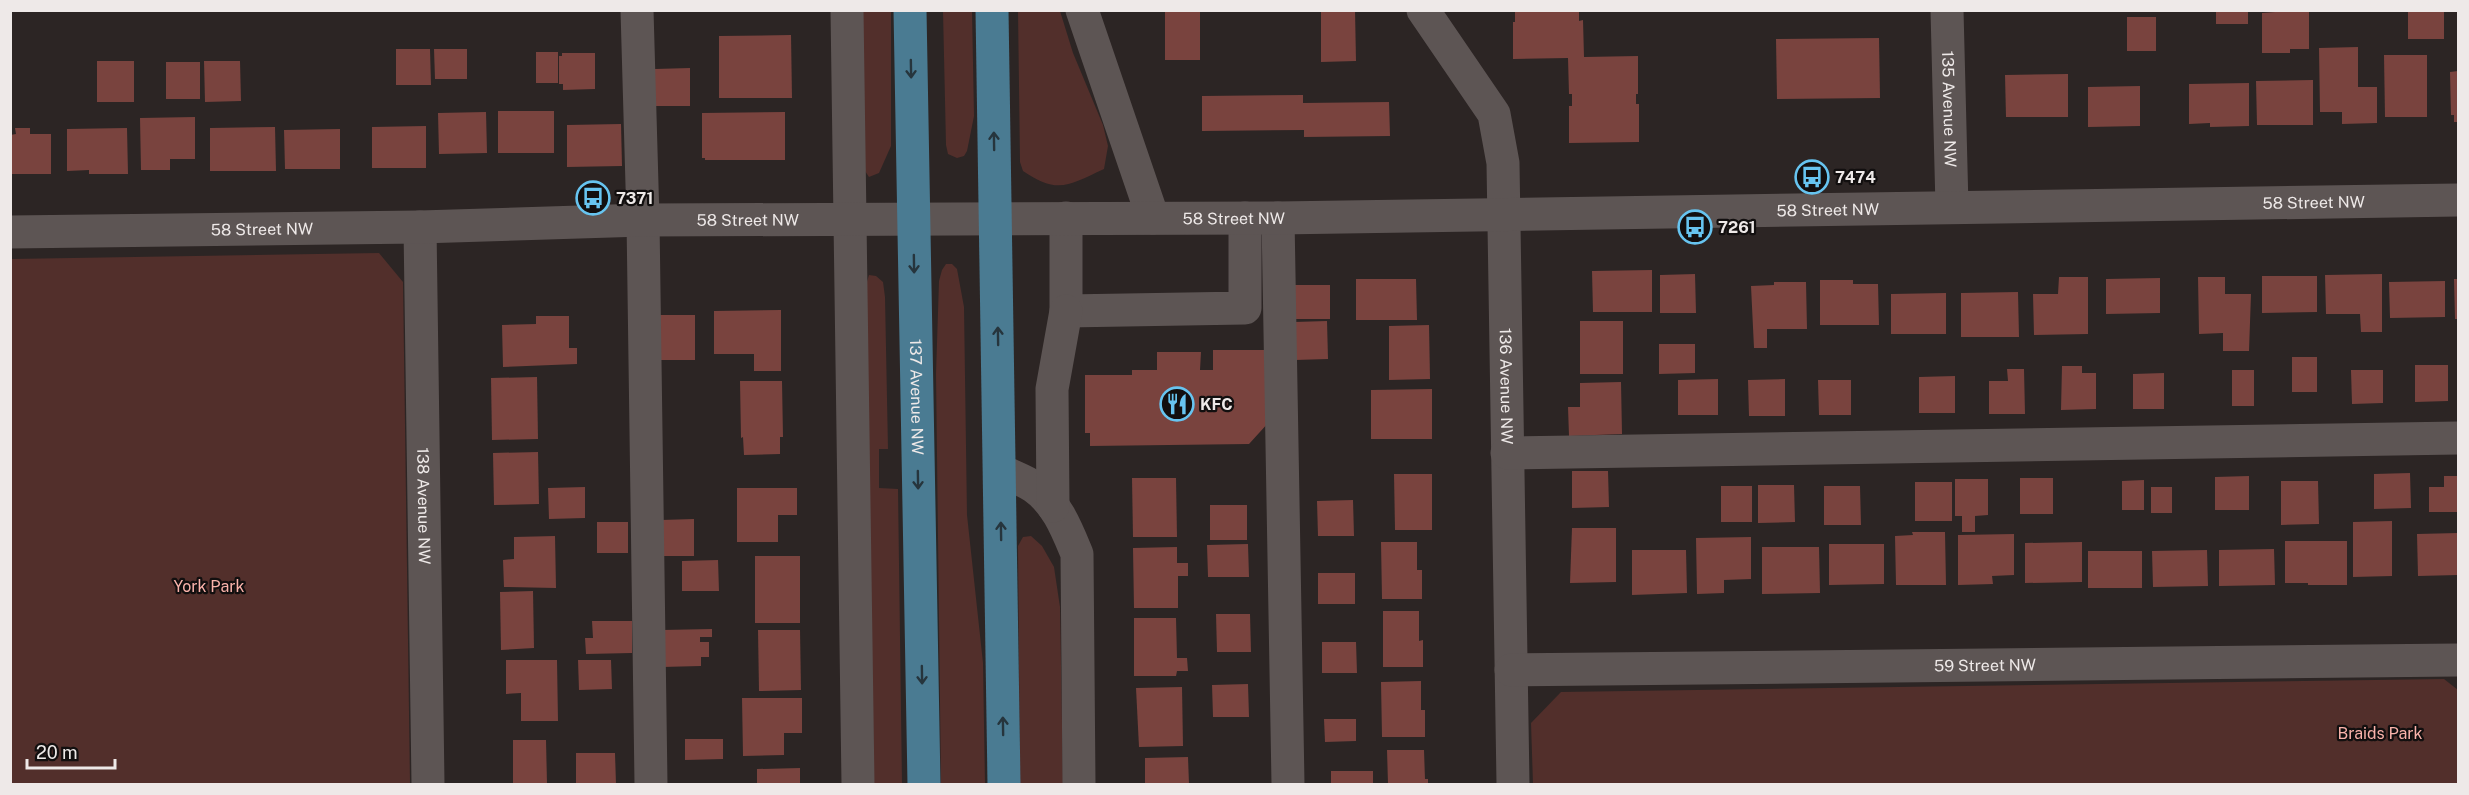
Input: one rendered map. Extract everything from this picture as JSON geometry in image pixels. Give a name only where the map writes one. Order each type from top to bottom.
[{"type":"main road","name":"137 Avenue NW","points":[[910,10],[924,784]]},
{"type":"main road","points":[[992,10],[1004,784]]},
{"type":"street","points":[[637,10],[643,220],[651,784]]},
{"type":"street","points":[[847,10],[858,784]]},
{"type":"street","points":[[1082,10],[1153,218]]},
{"type":"street","name":"136 Avenue NW","points":[[1423,10],[1494,114],[1503,163],[1513,784]]},
{"type":"street","name":"135 Avenue NW","points":[[1947,10],[1952,207]]},
{"type":"street","name":"58 Street NW","points":[[10,232],[643,220],[1278,218],[2458,201]]},
{"type":"street","points":[[1053,506],[1052,389],[1066,311],[1066,218]]},
{"type":"street","points":[[1066,311],[1245,308],[1245,218]]},
{"type":"street","points":[[1278,218],[1288,784]]},
{"type":"street","name":"138 Avenue NW","points":[[420,226],[428,784]]},
{"type":"street","points":[[1507,453],[2458,438]]},
{"type":"street","points":[[1000,471],[1033,486],[1048,498],[1065,525],[1077,554],[1079,784]]},
{"type":"street","name":"59 Street NW","points":[[1511,670],[2458,660]]},
{"type":"green space","points":[[862,11],[891,11],[891,146],[879,173],[869,177],[865,171]]},
{"type":"green space","points":[[943,11],[972,11],[974,116],[967,151],[964,156],[957,158],[948,154],[946,145]]},
{"type":"green space","points":[[1018,11],[1060,11],[1073,53],[1103,125],[1108,146],[1104,169],[1072,183],[1055,185],[1046,183],[1023,171],[1020,162]]},
{"type":"green space","name":"York Park","points":[[379,253],[403,282],[410,784],[11,784],[11,259]]},
{"type":"green space","points":[[946,264],[952,264],[957,269],[964,307],[967,515],[983,663],[985,784],[941,784],[936,374],[939,281]]},
{"type":"green space","points":[[869,275],[876,276],[883,282],[885,297],[888,449],[879,449],[879,488],[898,489],[902,784],[874,784],[866,285]]},
{"type":"green space","points":[[1031,536],[1042,546],[1054,567],[1060,607],[1063,784],[1020,784],[1018,546],[1023,537]]},
{"type":"green space","name":"Braids Park","points":[[2444,679],[2458,690],[2458,784],[1533,784],[1531,723],[1561,692]]},
{"type":"building","points":[[1165,10],[1200,10],[1200,60],[1165,60]]},
{"type":"building","points":[[1321,10],[1355,10],[1356,61],[1321,62]]},
{"type":"building","points":[[1515,10],[1579,10],[1579,21],[1583,20],[1584,57],[1638,56],[1636,104],[1639,104],[1639,142],[1569,143],[1569,106],[1572,106],[1572,94],[1569,94],[1568,58],[1513,59]]},
{"type":"building","points":[[2216,10],[2248,10],[2248,24],[2216,24]]},
{"type":"building","points":[[2275,10],[2309,10],[2309,49],[2290,49],[2290,53],[2262,53],[2262,13],[2275,12]]},
{"type":"building","points":[[2408,10],[2444,10],[2444,39],[2408,39]]},
{"type":"building","points":[[2127,17],[2156,17],[2156,51],[2127,51]]},
{"type":"building","points":[[791,35],[792,98],[719,98],[719,36]]},
{"type":"building","points":[[1879,38],[1880,98],[1777,99],[1776,39]]},
{"type":"building","points":[[2358,47],[2358,87],[2377,87],[2377,123],[2342,124],[2342,112],[2320,112],[2319,48]]},
{"type":"building","points":[[396,49],[430,49],[431,85],[396,85]]},
{"type":"building","points":[[434,49],[467,49],[467,79],[435,79]]},
{"type":"building","points":[[536,52],[558,52],[558,83],[536,83]]},
{"type":"building","points":[[562,53],[595,53],[595,89],[563,90],[563,84],[559,84],[559,56],[562,56]]},
{"type":"building","points":[[2384,55],[2427,55],[2427,117],[2385,117]]},
{"type":"building","points":[[97,61],[134,61],[134,102],[97,102]]},
{"type":"building","points":[[204,61],[240,61],[241,101],[205,102]]},
{"type":"building","points":[[166,62],[200,62],[200,99],[166,99]]},
{"type":"building","points":[[690,68],[690,106],[655,106],[655,69]]},
{"type":"building","points":[[2458,71],[2458,122],[2454,122],[2454,115],[2451,115],[2450,72]]},
{"type":"building","points":[[2068,74],[2068,117],[2006,117],[2005,75]]},
{"type":"building","points":[[2313,80],[2313,125],[2257,125],[2256,81]]},
{"type":"building","points":[[2249,83],[2249,126],[2210,127],[2210,123],[2189,124],[2189,84]]},
{"type":"building","points":[[2140,86],[2140,126],[2088,127],[2088,87]]},
{"type":"building","points":[[1303,95],[1303,103],[1389,102],[1390,136],[1304,137],[1304,130],[1202,131],[1202,96]]},
{"type":"building","points":[[498,111],[554,111],[554,153],[498,153]]},
{"type":"building","points":[[486,112],[487,153],[439,154],[438,113]]},
{"type":"building","points":[[785,112],[785,160],[705,160],[702,158],[702,113]]},
{"type":"building","points":[[195,117],[195,159],[170,159],[170,170],[141,170],[140,118]]},
{"type":"building","points":[[621,124],[622,166],[567,167],[567,125]]},
{"type":"building","points":[[426,126],[426,168],[372,168],[372,127]]},
{"type":"building","points":[[275,127],[276,171],[210,171],[210,128]]},
{"type":"building","points":[[15,128],[30,128],[30,134],[51,134],[51,174],[10,174],[10,135],[16,134]]},
{"type":"building","points":[[127,128],[128,174],[89,174],[89,170],[67,171],[67,129]]},
{"type":"building","points":[[340,129],[340,169],[285,169],[284,130]]},
{"type":"building","points":[[1652,270],[1652,312],[1593,312],[1592,271]]},
{"type":"building","points":[[1695,274],[1696,313],[1660,313],[1660,275]]},
{"type":"building","points":[[2382,274],[2382,332],[2361,332],[2360,314],[2326,314],[2325,275]]},
{"type":"building","points":[[2262,276],[2317,276],[2317,312],[2262,313]]},
{"type":"building","points":[[2059,277],[2088,277],[2088,334],[2034,335],[2033,294],[2058,294]]},
{"type":"building","points":[[2198,277],[2225,277],[2225,294],[2251,294],[2249,351],[2223,351],[2223,333],[2199,334]]},
{"type":"building","points":[[2160,278],[2160,313],[2106,314],[2106,279]]},
{"type":"building","points":[[1356,279],[1416,279],[1417,320],[1356,320]]},
{"type":"building","points":[[2454,279],[2458,279],[2458,319],[2455,319]]},
{"type":"building","points":[[1820,280],[1853,280],[1853,284],[1878,284],[1879,325],[1820,325]]},
{"type":"building","points":[[2445,281],[2445,317],[2390,318],[2389,282]]},
{"type":"building","points":[[1774,282],[1806,282],[1807,329],[1767,329],[1767,348],[1754,348],[1751,286],[1774,285]]},
{"type":"building","points":[[1295,285],[1330,285],[1330,319],[1295,319]]},
{"type":"building","points":[[2018,292],[2019,337],[1961,337],[1961,293]]},
{"type":"building","points":[[1946,293],[1946,334],[1891,334],[1891,294]]},
{"type":"building","points":[[781,310],[781,371],[754,371],[754,354],[714,354],[714,311]]},
{"type":"building","points":[[658,315],[695,315],[695,360],[658,360]]},
{"type":"building","points":[[536,316],[569,316],[569,348],[577,348],[577,364],[503,367],[502,325],[536,324]]},
{"type":"building","points":[[1327,321],[1328,359],[1295,360],[1294,322]]},
{"type":"building","points":[[1580,321],[1623,321],[1623,374],[1580,374]]},
{"type":"building","points":[[1429,325],[1430,379],[1389,380],[1389,326]]},
{"type":"building","points":[[1659,344],[1695,344],[1695,373],[1659,374]]},
{"type":"building","name":"KFC","points":[[1213,350],[1269,350],[1269,422],[1249,444],[1090,446],[1090,433],[1085,433],[1085,375],[1132,375],[1132,370],[1157,370],[1157,352],[1201,352],[1200,370],[1213,370]]},
{"type":"building","points":[[2292,357],[2317,357],[2317,392],[2292,392]]},
{"type":"building","points":[[2415,365],[2448,365],[2448,401],[2415,402]]},
{"type":"building","points":[[2062,366],[2082,366],[2082,373],[2096,373],[2096,409],[2061,410]]},
{"type":"building","points":[[2007,369],[2024,369],[2025,414],[1989,414],[1989,381],[2008,381]]},
{"type":"building","points":[[2232,370],[2254,370],[2254,406],[2232,406]]},
{"type":"building","points":[[2351,370],[2383,370],[2383,403],[2352,404]]},
{"type":"building","points":[[2164,373],[2164,409],[2133,409],[2133,374]]},
{"type":"building","points":[[1955,376],[1955,413],[1919,413],[1919,377]]},
{"type":"building","points":[[537,377],[538,439],[492,440],[491,378]]},
{"type":"building","points":[[1718,379],[1718,415],[1678,415],[1678,380]]},
{"type":"building","points":[[1785,379],[1785,416],[1749,416],[1748,380]]},
{"type":"building","points":[[1818,380],[1851,380],[1851,415],[1819,415]]},
{"type":"building","points":[[740,381],[782,381],[783,437],[780,437],[780,454],[744,455],[743,437],[741,438]]},
{"type":"building","points":[[1621,382],[1622,434],[1569,436],[1568,407],[1580,407],[1580,383]]},
{"type":"building","points":[[1432,389],[1432,439],[1371,439],[1371,390]]},
{"type":"building","points":[[538,452],[539,504],[494,505],[493,453]]},
{"type":"building","points":[[1572,471],[1608,471],[1609,507],[1572,508]]},
{"type":"building","points":[[2410,473],[2411,508],[2374,509],[2374,474]]},
{"type":"building","points":[[1394,474],[1432,474],[1432,530],[1395,530]]},
{"type":"building","points":[[2249,476],[2249,510],[2215,510],[2215,477]]},
{"type":"building","points":[[2444,476],[2458,476],[2458,512],[2429,512],[2429,487],[2444,487]]},
{"type":"building","points":[[1132,478],[1176,478],[1177,537],[1133,537]]},
{"type":"building","points":[[2020,478],[2053,478],[2053,514],[2020,514]]},
{"type":"building","points":[[1955,479],[1988,479],[1988,515],[1975,516],[1975,532],[1962,532],[1962,516],[1955,516]]},
{"type":"building","points":[[2144,480],[2144,510],[2122,510],[2122,481]]},
{"type":"building","points":[[2281,481],[2318,481],[2319,524],[2281,525]]},
{"type":"building","points":[[1915,482],[1952,482],[1952,521],[1915,521]]},
{"type":"building","points":[[1758,485],[1794,485],[1795,522],[1758,523]]},
{"type":"building","points":[[1721,486],[1752,486],[1752,522],[1721,522]]},
{"type":"building","points":[[1824,486],[1860,486],[1861,525],[1824,525]]},
{"type":"building","points":[[585,487],[585,518],[549,519],[548,488]]},
{"type":"building","points":[[2151,487],[2172,487],[2172,513],[2151,513]]},
{"type":"building","points":[[737,488],[797,488],[797,515],[778,515],[778,542],[737,542]]},
{"type":"building","points":[[1353,500],[1354,536],[1318,536],[1317,501]]},
{"type":"building","points":[[1210,505],[1247,505],[1247,540],[1210,540]]},
{"type":"building","points":[[694,519],[694,556],[661,556],[661,520]]},
{"type":"building","points":[[2392,521],[2392,576],[2353,577],[2353,522]]},
{"type":"building","points":[[597,522],[628,522],[628,553],[597,553]]},
{"type":"building","points":[[1572,528],[1616,528],[1616,582],[1570,583]]},
{"type":"building","points":[[1912,532],[1945,532],[1946,585],[1896,585],[1895,536],[1913,535]]},
{"type":"building","points":[[2458,533],[2458,575],[2418,576],[2417,534]]},
{"type":"building","points":[[2014,534],[2014,575],[1992,576],[1993,584],[1958,585],[1958,535]]},
{"type":"building","points":[[555,536],[556,588],[504,587],[503,560],[514,559],[514,537]]},
{"type":"building","points":[[1751,537],[1751,579],[1724,580],[1724,593],[1697,594],[1696,538]]},
{"type":"building","points":[[2285,541],[2347,541],[2347,585],[2285,583]]},
{"type":"building","points":[[1381,542],[1417,542],[1417,570],[1422,570],[1422,599],[1382,599]]},
{"type":"building","points":[[2082,542],[2082,582],[2025,583],[2025,543]]},
{"type":"building","points":[[1248,544],[1249,577],[1208,577],[1207,545]]},
{"type":"building","points":[[1829,544],[1884,544],[1884,584],[1829,585]]},
{"type":"building","points":[[1177,547],[1177,563],[1188,563],[1188,576],[1178,576],[1178,608],[1134,608],[1133,548]]},
{"type":"building","points":[[1762,547],[1819,547],[1820,593],[1762,594]]},
{"type":"building","points":[[2274,549],[2275,585],[2219,586],[2219,550]]},
{"type":"building","points":[[1632,550],[1686,550],[1687,593],[1632,595]]},
{"type":"building","points":[[2207,550],[2208,586],[2153,587],[2152,551]]},
{"type":"building","points":[[2088,551],[2142,551],[2142,588],[2088,588]]},
{"type":"building","points":[[755,556],[800,556],[800,623],[755,623]]},
{"type":"building","points":[[718,560],[719,591],[682,591],[682,561]]},
{"type":"building","points":[[1318,573],[1355,573],[1355,604],[1318,604]]},
{"type":"building","points":[[533,591],[534,648],[501,650],[500,592]]},
{"type":"building","points":[[1383,611],[1419,611],[1419,641],[1423,640],[1423,667],[1383,667]]},
{"type":"building","points":[[1216,614],[1250,614],[1251,652],[1217,652]]},
{"type":"building","points":[[1134,618],[1176,618],[1177,658],[1187,658],[1188,671],[1177,671],[1176,676],[1134,676]]},
{"type":"building","points":[[592,621],[632,621],[632,653],[586,654],[585,638],[593,638]]},
{"type":"building","points":[[712,629],[712,637],[700,637],[700,642],[709,642],[709,657],[701,657],[701,666],[662,667],[662,630]]},
{"type":"building","points":[[758,630],[800,630],[801,690],[759,691]]},
{"type":"building","points":[[1322,642],[1356,642],[1357,673],[1322,673]]},
{"type":"building","points":[[506,660],[557,660],[558,721],[521,721],[521,693],[506,694]]},
{"type":"building","points":[[578,660],[611,660],[612,689],[579,690]]},
{"type":"building","points":[[1421,681],[1421,710],[1425,710],[1425,737],[1382,737],[1381,682]]},
{"type":"building","points":[[1248,684],[1249,717],[1213,717],[1212,685]]},
{"type":"building","points":[[1182,687],[1183,746],[1139,747],[1136,688]]},
{"type":"building","points":[[742,698],[802,698],[802,733],[784,733],[784,755],[743,756]]},
{"type":"building","points":[[1324,719],[1356,719],[1356,741],[1325,742]]},
{"type":"building","points":[[685,739],[723,739],[723,759],[685,760]]},
{"type":"building","points":[[513,740],[546,740],[547,784],[513,784]]},
{"type":"building","points":[[1387,750],[1424,750],[1425,779],[1428,779],[1428,784],[1388,784]]},
{"type":"building","points":[[576,753],[615,753],[616,784],[576,784]]},
{"type":"building","points":[[1188,757],[1189,784],[1145,784],[1145,758]]},
{"type":"building","points":[[800,768],[800,784],[757,784],[757,769]]},
{"type":"building","points":[[1331,771],[1373,771],[1373,784],[1331,784]]},
{"type":"place","name":"7474","points":[[1812,177]]},
{"type":"place","name":"7371","points":[[593,198]]},
{"type":"place","name":"7261","points":[[1695,227]]},
{"type":"place","name":"KFC","points":[[1177,404]]}]
